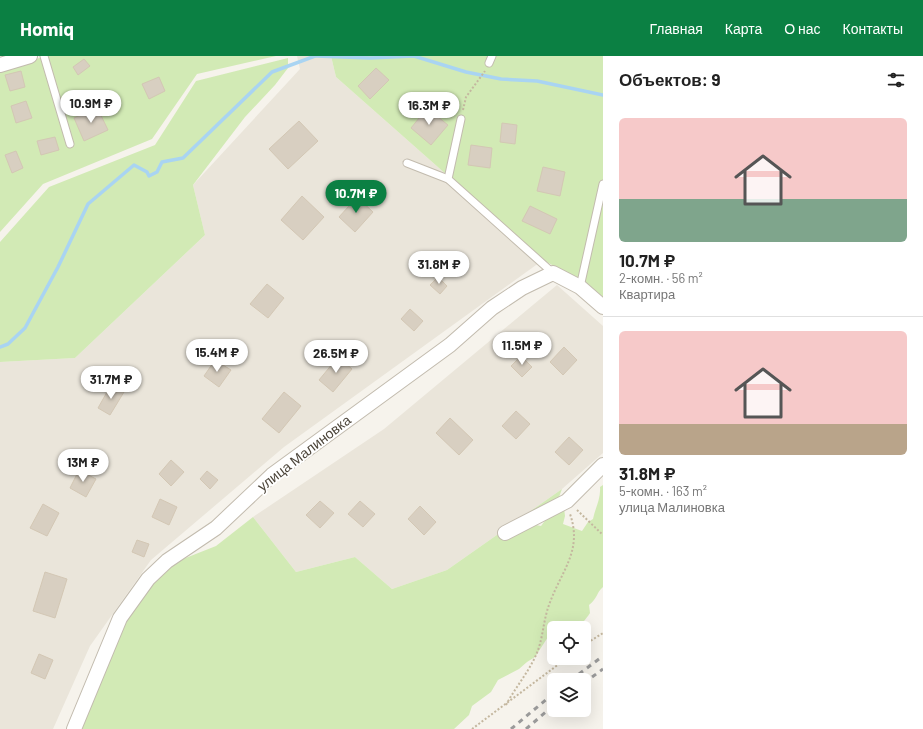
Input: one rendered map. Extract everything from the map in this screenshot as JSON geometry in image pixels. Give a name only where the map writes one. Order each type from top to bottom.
[{"type":"street","points":[[0,65],[30,56]]},
{"type":"street","points":[[553,273],[580,287],[603,307]]},
{"type":"street","name":"улица Малиновка","points":[[74,729],[120,618],[148,578],[183,549],[216,528],[272,475],[450,345],[492,308],[522,288],[553,273]]},
{"type":"street","points":[[505,533],[568,500],[603,465]]},
{"type":"lane","points":[[44,56],[70,144]]},
{"type":"lane","points":[[489,64],[492,56]]},
{"type":"lane","points":[[448,179],[461,120]]},
{"type":"lane","points":[[406,163],[448,179],[553,273]]},
{"type":"lane","points":[[580,287],[603,184]]},
{"type":"path","points":[[461,120],[466,97],[479,81]]},
{"type":"path","points":[[568,500],[603,535]]},
{"type":"path","points":[[506,705],[526,676],[536,655],[549,605],[565,571],[574,542],[573,522],[570,515],[568,500]]},
{"type":"path","points":[[591,641],[603,633]]},
{"type":"path","points":[[472,729],[558,665]]},
{"type":"shaded area","points":[[297,56],[331,56],[336,77],[543,260],[284,447],[151,560],[90,646],[53,729],[0,729],[0,362],[75,358],[205,235],[193,185],[300,69]]},
{"type":"shaded area","points":[[557,285],[603,326],[603,453],[562,489],[447,570],[392,589],[355,557],[296,572],[253,517],[384,429]]},
{"type":"green space","points":[[46,56],[276,56],[197,74],[152,139],[43,184],[0,232],[0,70]]},
{"type":"green space","points":[[331,56],[603,56],[603,299],[583,282],[543,260],[336,77]]},
{"type":"green space","points":[[288,58],[288,68],[275,85],[245,117],[193,185],[205,235],[75,358],[0,362],[0,242],[49,187],[155,145],[196,81]]},
{"type":"green space","points":[[603,485],[603,587],[589,605],[590,613],[584,621],[547,621],[547,639],[535,657],[519,669],[498,680],[491,692],[472,706],[469,715],[454,729],[66,729],[115,637],[144,593],[165,571],[178,561],[216,546],[253,517],[296,572],[355,557],[392,589],[447,570],[562,489],[559,497],[531,524],[541,526],[547,518],[564,508],[565,516],[563,524],[582,531],[588,522],[593,519],[599,499],[600,487]]},
{"type":"building","points":[[84,59],[90,66],[78,75],[73,67]]},
{"type":"building","points":[[376,68],[389,80],[370,99],[358,86]]},
{"type":"building","points":[[21,71],[25,87],[10,91],[5,75]]},
{"type":"building","points":[[159,77],[165,91],[149,99],[142,84]]},
{"type":"building","points":[[26,101],[32,118],[16,123],[11,106]]},
{"type":"building","points":[[97,107],[108,130],[84,141],[74,118]]},
{"type":"building","points":[[427,108],[448,125],[431,145],[411,128]]},
{"type":"building","points":[[299,121],[318,141],[288,169],[269,149]]},
{"type":"building","points":[[502,123],[517,125],[515,144],[500,142]]},
{"type":"building","points":[[55,137],[59,150],[41,155],[37,141]]},
{"type":"building","points":[[471,145],[492,148],[490,168],[468,165]]},
{"type":"building","points":[[16,151],[23,168],[12,173],[5,155]]},
{"type":"building","points":[[543,167],[565,172],[560,196],[537,191]]},
{"type":"building","points":[[302,196],[324,217],[303,240],[281,220]]},
{"type":"building","points":[[357,197],[373,212],[355,232],[339,217]]},
{"type":"building","points":[[530,206],[557,219],[550,234],[522,221]]},
{"type":"building","points":[[438,277],[447,286],[440,294],[430,285]]},
{"type":"building","points":[[267,284],[284,298],[268,318],[250,304]]},
{"type":"building","points":[[410,309],[423,321],[414,331],[401,319]]},
{"type":"building","points":[[564,347],[577,360],[563,375],[550,362]]},
{"type":"building","points":[[521,356],[532,367],[522,377],[511,366]]},
{"type":"building","points":[[338,357],[352,369],[333,392],[319,380]]},
{"type":"building","points":[[215,360],[231,370],[219,387],[204,376]]},
{"type":"building","points":[[111,385],[124,392],[110,415],[98,408]]},
{"type":"building","points":[[284,392],[301,406],[279,433],[262,419]]},
{"type":"building","points":[[516,411],[530,424],[516,439],[502,426]]},
{"type":"building","points":[[450,418],[473,440],[459,455],[436,433]]},
{"type":"building","points":[[569,437],[583,450],[569,465],[555,452]]},
{"type":"building","points":[[171,460],[184,472],[171,486],[159,474]]},
{"type":"building","points":[[79,470],[96,479],[86,497],[70,488]]},
{"type":"building","points":[[207,471],[218,480],[210,489],[200,479]]},
{"type":"building","points":[[160,499],[177,507],[169,525],[152,517]]},
{"type":"building","points":[[320,501],[334,513],[320,528],[306,515]]},
{"type":"building","points":[[360,501],[375,514],[363,527],[348,514]]},
{"type":"building","points":[[43,504],[59,513],[47,536],[30,528]]},
{"type":"building","points":[[420,506],[436,522],[424,535],[408,519]]},
{"type":"building","points":[[137,540],[149,544],[144,557],[132,552]]},
{"type":"building","points":[[45,572],[67,579],[55,618],[33,611]]},
{"type":"building","points":[[39,654],[53,660],[45,679],[31,673]]},
{"type":"waterway","points":[[0,347],[8,344],[25,328],[58,267],[88,204],[134,165],[147,172],[149,176],[157,172],[162,162],[183,158],[272,72],[315,56]]},
{"type":"waterway","points":[[316,56],[370,58],[414,56],[466,72],[501,79],[537,81],[603,95]]},
{"type":"railway","points":[[580,673],[603,656]]},
{"type":"railway","points":[[591,678],[603,669]]},
{"type":"railway","points":[[511,729],[547,699]]},
{"type":"railway","points":[[526,729],[547,711]]}]
